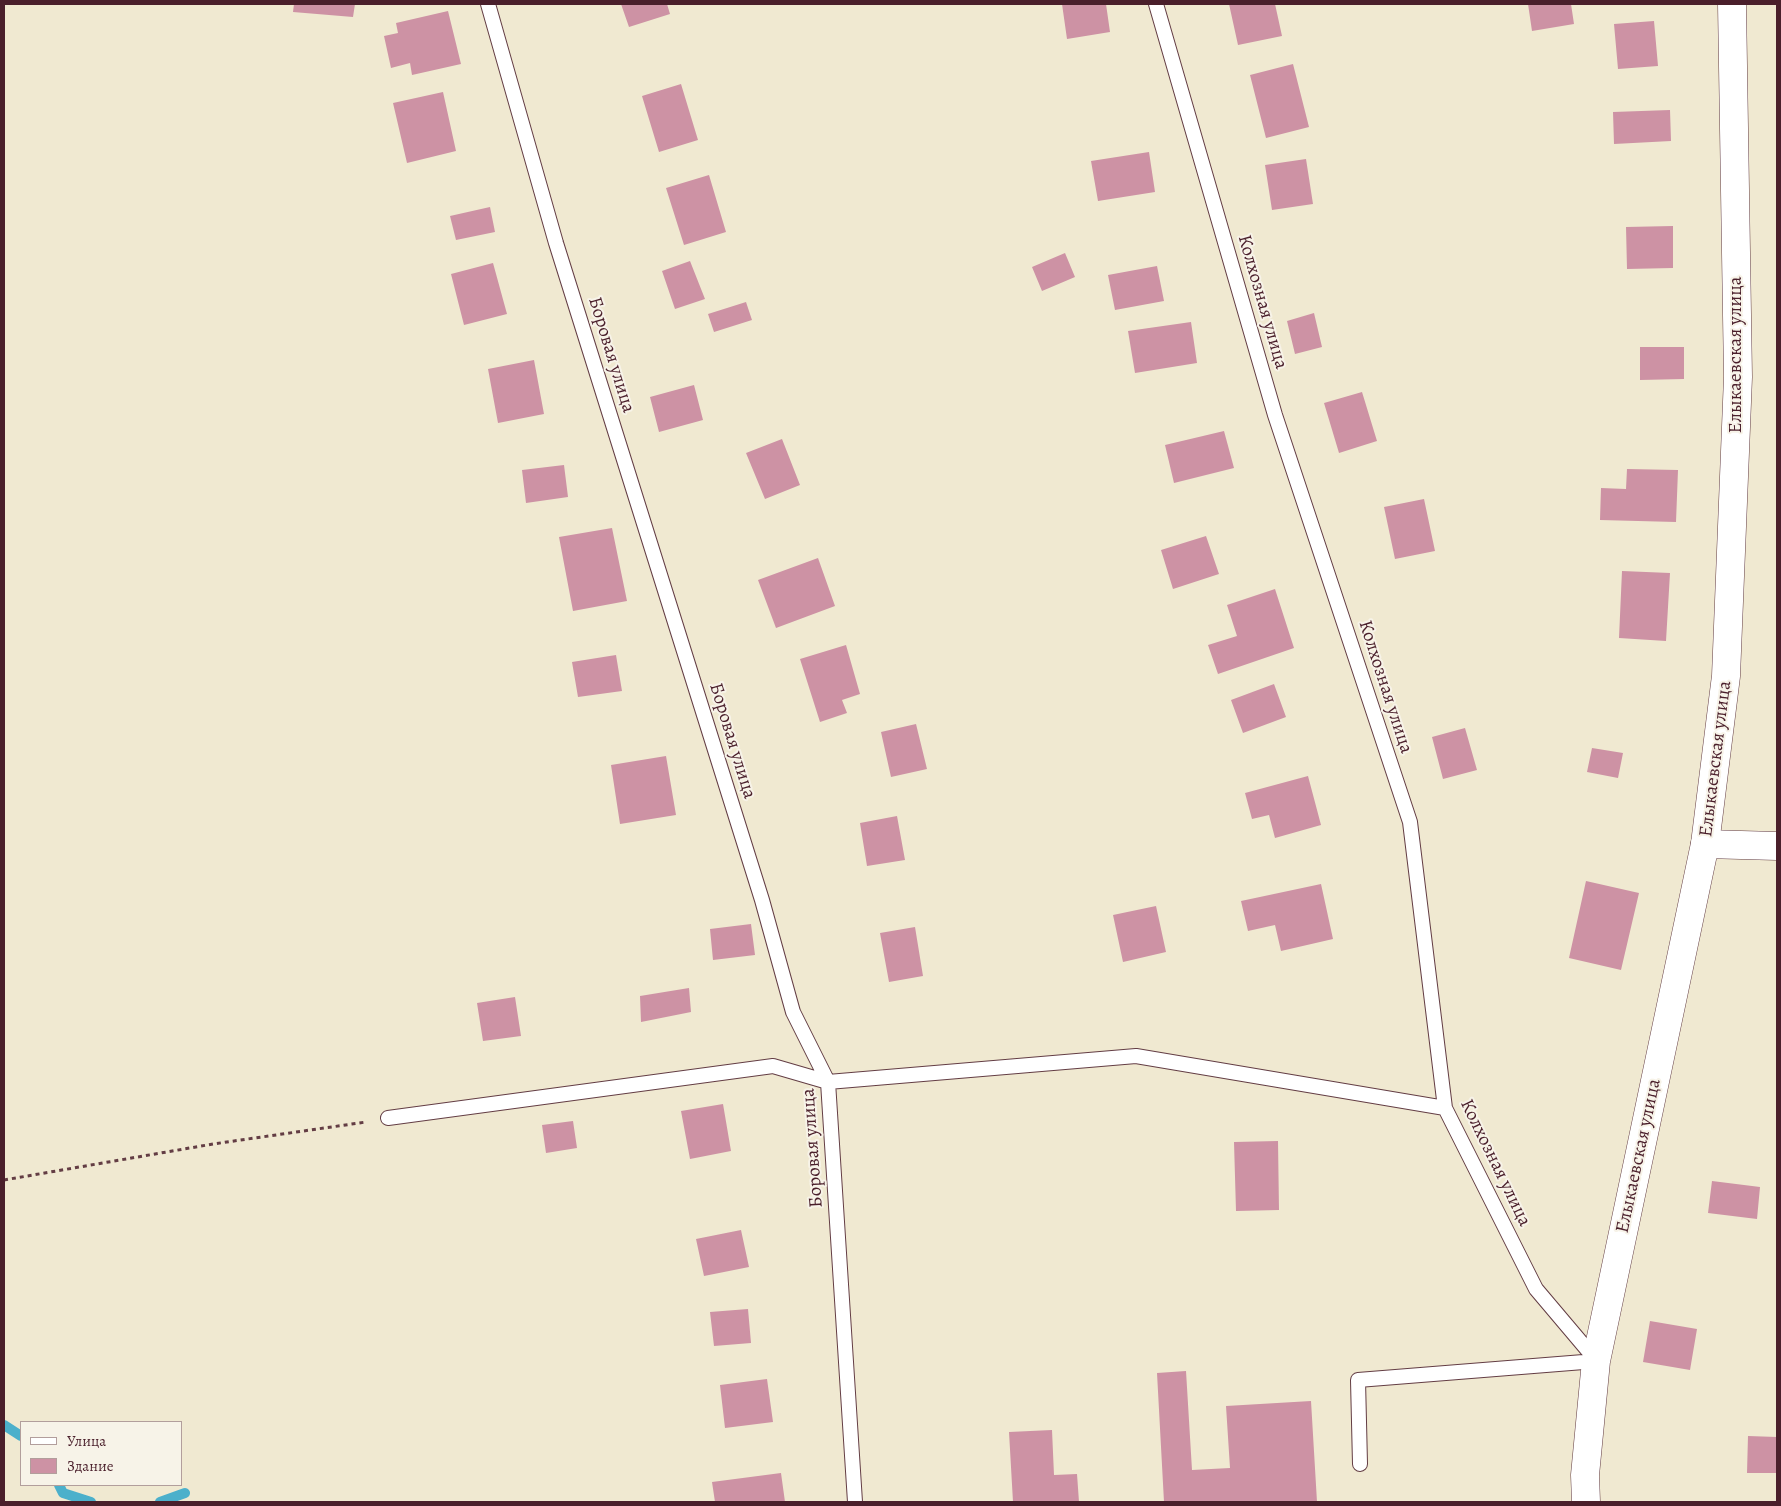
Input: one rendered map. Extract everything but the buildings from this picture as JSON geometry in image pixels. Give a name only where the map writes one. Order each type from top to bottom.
[{"type":"street","name":"Елыкаевская улица","points":[[1586,1502],[1586,1466],[1596,1361],[1705,844],[1726,676],[1738,376],[1732,4]]},
{"type":"street","points":[[1705,844],[1777,846]]},
{"type":"lane","name":"Боровая улица","points":[[488,4],[556,243],[762,900],[792,1012],[828,1082],[855,1502]]},
{"type":"lane","name":"Колхозная улица","points":[[1156,4],[1275,415],[1410,822],[1445,1108],[1536,1289],[1596,1361]]},
{"type":"lane","points":[[388,1118],[773,1066],[828,1082],[1136,1056],[1445,1108]]},
{"type":"lane","points":[[1360,1464],[1358,1380],[1596,1361]]},
{"type":"path","points":[[4,1180],[213,1144],[388,1118]]},
{"type":"waterway","points":[[4,1425],[20,1435]]},
{"type":"waterway","points":[[60,1486],[63,1493],[91,1502]]},
{"type":"waterway","points":[[160,1502],[185,1493]]}]
